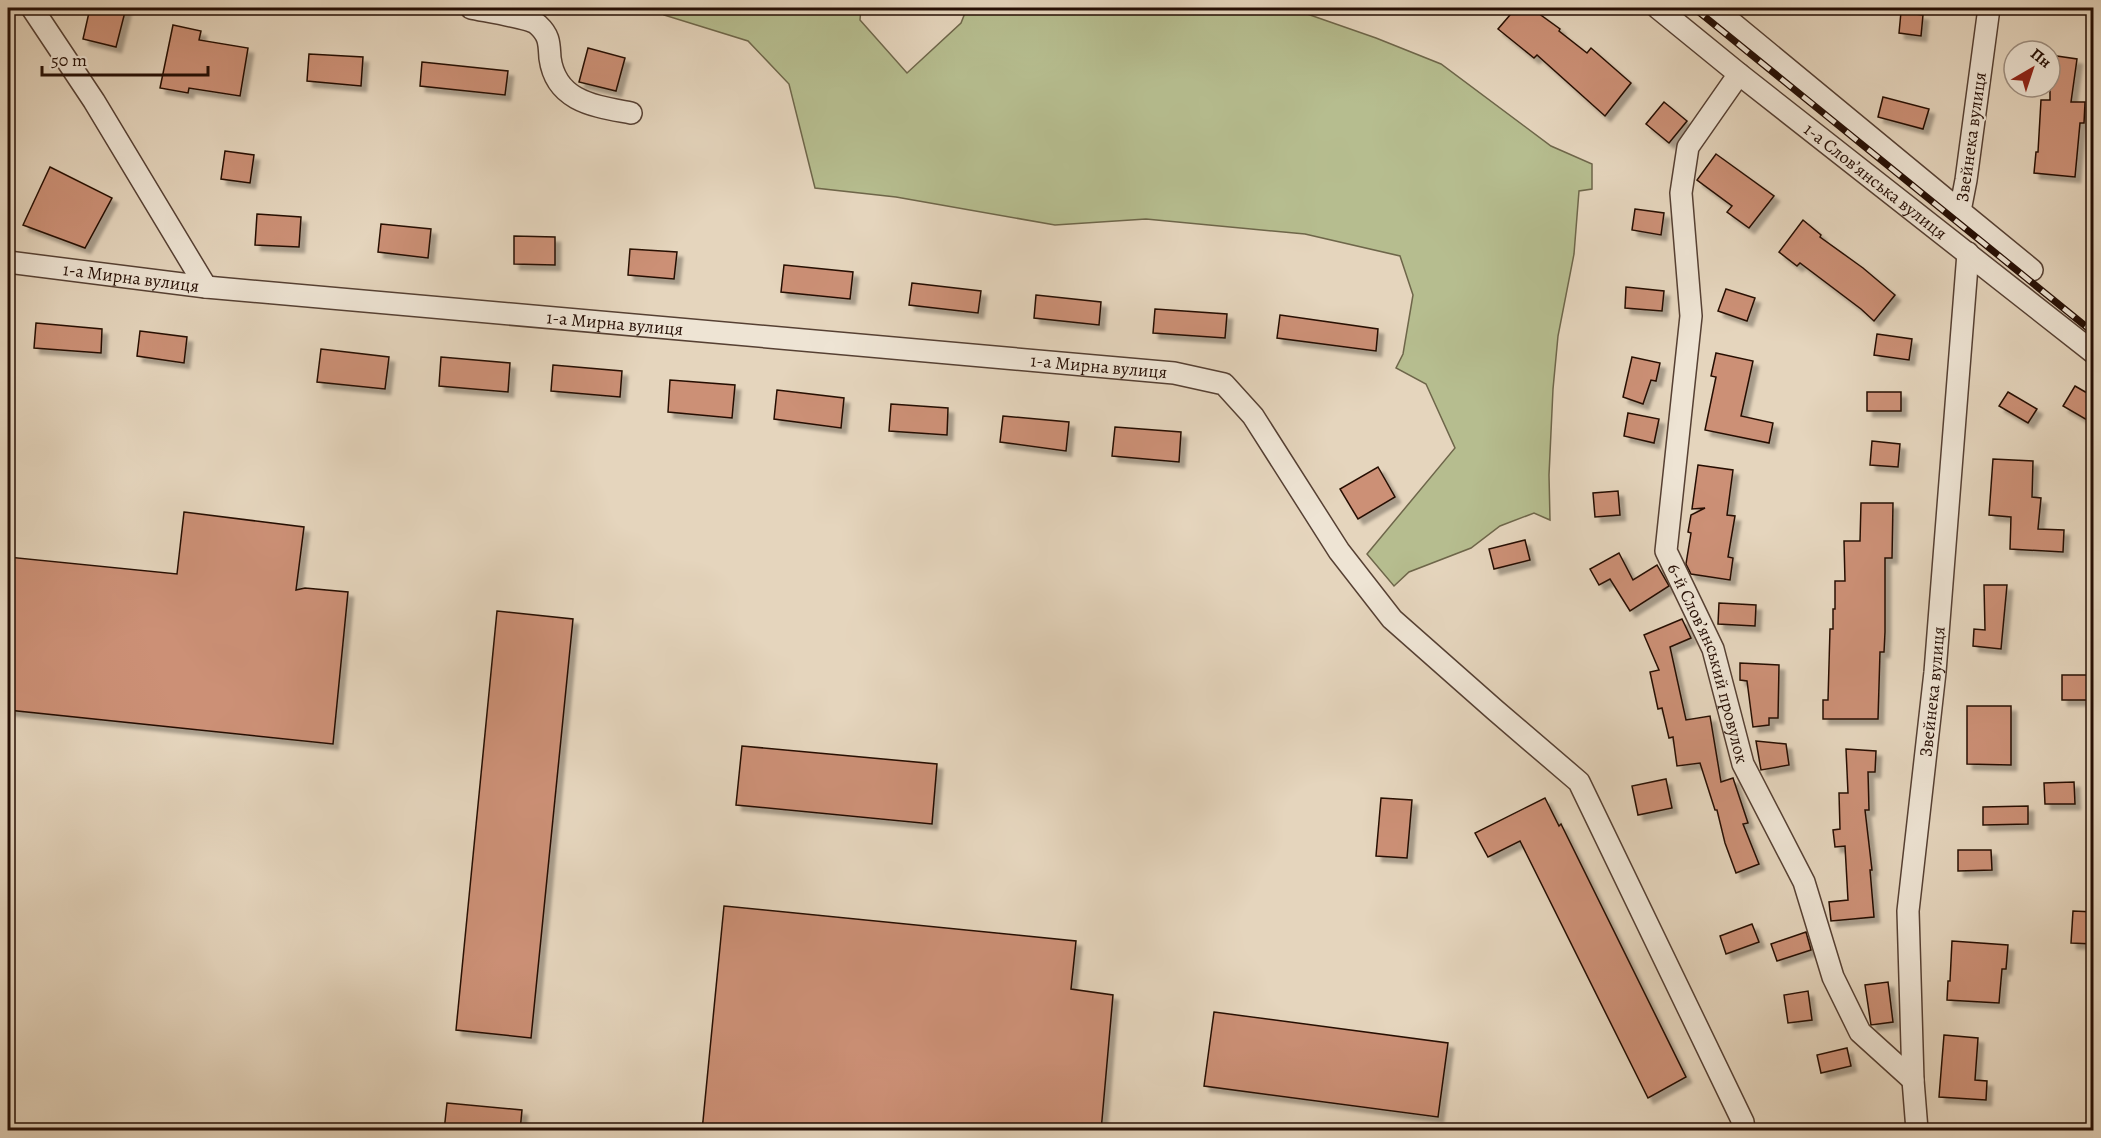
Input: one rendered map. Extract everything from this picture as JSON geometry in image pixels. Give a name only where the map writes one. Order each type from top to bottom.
[{"type":"street","points":[[32,8],[94,101],[206,287]]},
{"type":"street","points":[[471,8],[536,23],[548,36],[552,74],[564,90],[593,105],[631,112]]},
{"type":"street","name":"1-а Слов’янська вулиця","points":[[1658,8],[2094,353]]},
{"type":"street","points":[[1714,8],[1960,211]]},
{"type":"street","name":"Звейнека вулиця","points":[[1989,8],[1960,211],[2032,270]]},
{"type":"street","name":"6-й Слов’янський провулок","points":[[1739,74],[1688,147],[1681,193],[1691,316],[1666,551],[1713,649],[1743,764],[1804,882],[1833,977],[1860,1032],[1912,1080]]},
{"type":"street","name":"Звейнека вулиця","points":[[1917,1131],[1912,1080],[1908,911],[1935,672],[1968,253]]},
{"type":"street","name":"1-а Мирна вулиця","points":[[8,262],[206,287],[1174,373],[1224,384],[1253,416],[1339,551],[1392,619],[1579,782],[1743,1122],[1744,1131]]},
{"type":"green space","points":[[665,8],[861,8],[860,20],[907,73],[961,23],[967,8],[1290,8],[1441,64],[1551,146],[1592,164],[1592,189],[1579,191],[1574,254],[1558,336],[1549,475],[1550,520],[1534,513],[1500,526],[1471,548],[1409,572],[1394,586],[1367,554],[1455,448],[1426,384],[1396,368],[1403,354],[1413,295],[1400,256],[1305,234],[1146,219],[1055,225],[896,197],[815,188],[789,84],[748,41],[664,15]]},
{"type":"building","points":[[90,8],[126,8],[116,47],[83,39]]},
{"type":"building","points":[[1516,8],[1531,8],[1587,53],[1591,48],[1631,83],[1605,116],[1537,55],[1534,58],[1498,29]]},
{"type":"building","points":[[1901,12],[1923,15],[1921,36],[1899,33]]},
{"type":"building","points":[[173,25],[201,31],[199,40],[248,48],[240,96],[189,88],[188,93],[160,88]]},
{"type":"building","points":[[588,48],[625,58],[616,91],[579,82]]},
{"type":"building","points":[[309,54],[363,57],[361,86],[307,81]]},
{"type":"building","points":[[2062,57],[2077,59],[2071,102],[2085,102],[2084,123],[2080,123],[2075,177],[2034,173],[2036,152],[2038,152],[2041,100],[2062,99]]},
{"type":"building","points":[[422,62],[508,71],[505,95],[420,86]]},
{"type":"building","points":[[1883,97],[1929,109],[1923,129],[1878,117]]},
{"type":"building","points":[[1664,102],[1687,121],[1669,143],[1646,124]]},
{"type":"building","points":[[225,151],[254,155],[250,183],[221,179]]},
{"type":"building","points":[[1716,154],[1774,196],[1749,228],[1727,212],[1732,206],[1697,180]]},
{"type":"building","points":[[50,167],[112,198],[85,248],[23,225]]},
{"type":"building","points":[[1635,209],[1664,213],[1661,235],[1632,230]]},
{"type":"building","points":[[257,214],[301,217],[299,247],[255,245]]},
{"type":"building","points":[[1803,220],[1821,235],[1820,237],[1895,295],[1874,321],[1800,263],[1797,266],[1779,252]]},
{"type":"building","points":[[381,224],[431,229],[428,258],[378,252]]},
{"type":"building","points":[[514,236],[555,237],[555,265],[514,264]]},
{"type":"building","points":[[630,249],[677,252],[674,279],[628,275]]},
{"type":"building","points":[[784,265],[853,272],[850,299],[781,292]]},
{"type":"building","points":[[912,283],[981,291],[978,313],[909,305]]},
{"type":"building","points":[[1626,287],[1664,291],[1662,311],[1625,308]]},
{"type":"building","points":[[1726,289],[1755,298],[1747,321],[1718,311]]},
{"type":"building","points":[[1036,295],[1101,302],[1099,325],[1034,318]]},
{"type":"building","points":[[1155,309],[1227,314],[1225,338],[1153,333]]},
{"type":"building","points":[[1280,315],[1378,329],[1376,351],[1277,338]]},
{"type":"building","points":[[36,323],[102,329],[101,353],[34,348]]},
{"type":"building","points":[[140,331],[187,337],[184,363],[137,356]]},
{"type":"building","points":[[1877,334],[1912,339],[1909,360],[1874,355]]},
{"type":"building","points":[[321,349],[389,357],[385,389],[317,382]]},
{"type":"building","points":[[1716,353],[1753,361],[1741,416],[1773,423],[1769,443],[1705,430],[1716,377],[1711,376]]},
{"type":"building","points":[[441,357],[510,363],[508,392],[439,386]]},
{"type":"building","points":[[1632,357],[1660,363],[1656,381],[1651,380],[1643,404],[1623,397]]},
{"type":"building","points":[[553,365],[622,371],[620,397],[551,391]]},
{"type":"building","points":[[670,380],[735,385],[732,418],[668,412]]},
{"type":"building","points":[[2075,386],[2094,397],[2094,424],[2063,406]]},
{"type":"building","points":[[777,390],[844,398],[841,428],[774,419]]},
{"type":"building","points":[[1867,392],[1901,392],[1901,411],[1867,411]]},
{"type":"building","points":[[2008,392],[2037,409],[2028,423],[1999,406]]},
{"type":"building","points":[[891,404],[948,408],[947,435],[889,431]]},
{"type":"building","points":[[1628,413],[1659,419],[1654,443],[1624,436]]},
{"type":"building","points":[[1003,416],[1069,422],[1066,451],[1000,442]]},
{"type":"building","points":[[1115,427],[1181,432],[1179,462],[1112,456]]},
{"type":"building","points":[[1872,441],[1900,444],[1898,467],[1870,465]]},
{"type":"building","points":[[1993,459],[2033,461],[2032,497],[2041,498],[2038,529],[2064,530],[2063,552],[2010,549],[2011,517],[1989,515]]},
{"type":"building","points":[[1698,465],[1733,470],[1727,515],[1735,516],[1728,557],[1733,558],[1730,580],[1691,574],[1686,564],[1691,533],[1688,532],[1691,515],[1705,508],[1692,509]]},
{"type":"building","points":[[1378,467],[1395,497],[1358,519],[1340,489]]},
{"type":"building","points":[[1618,491],[1620,515],[1595,517],[1593,493]]},
{"type":"building","points":[[1861,503],[1893,503],[1892,558],[1885,558],[1885,632],[1884,652],[1880,652],[1878,719],[1823,719],[1823,700],[1828,700],[1830,629],[1833,629],[1835,581],[1845,581],[1844,541],[1860,541]]},
{"type":"building","points":[[184,512],[304,527],[296,590],[305,588],[348,592],[333,744],[8,710],[8,557],[177,574]]},
{"type":"building","points":[[1525,540],[1530,560],[1494,569],[1489,549]]},
{"type":"building","points":[[1619,553],[1633,580],[1657,565],[1669,586],[1630,611],[1610,579],[1599,585],[1590,569]]},
{"type":"building","points":[[1984,585],[2007,585],[2001,649],[1973,646],[1974,629],[1985,630]]},
{"type":"building","points":[[1719,603],[1756,605],[1755,626],[1718,624]]},
{"type":"building","points":[[497,611],[573,619],[531,1038],[456,1030]]},
{"type":"building","points":[[1682,619],[1691,638],[1670,647],[1686,720],[1710,716],[1721,782],[1733,778],[1748,823],[1743,824],[1759,864],[1736,873],[1700,763],[1677,766],[1673,737],[1669,738],[1662,708],[1658,709],[1650,672],[1659,670],[1644,635]]},
{"type":"building","points":[[1740,663],[1779,665],[1778,718],[1769,718],[1769,725],[1753,727],[1747,681],[1740,680]]},
{"type":"building","points":[[2062,675],[2094,675],[2094,700],[2062,700]]},
{"type":"building","points":[[1967,706],[2011,706],[2011,765],[1967,764]]},
{"type":"building","points":[[1756,741],[1786,744],[1789,765],[1761,770]]},
{"type":"building","points":[[742,746],[937,764],[932,824],[736,805]]},
{"type":"building","points":[[1846,749],[1876,751],[1875,772],[1868,772],[1869,810],[1865,810],[1872,870],[1870,870],[1874,917],[1831,921],[1829,902],[1848,900],[1845,846],[1835,847],[1833,830],[1840,829],[1839,793],[1848,793]]},
{"type":"building","points":[[1666,779],[1672,808],[1638,815],[1632,786]]},
{"type":"building","points":[[2074,782],[2075,804],[2045,804],[2044,783]]},
{"type":"building","points":[[1381,798],[1412,800],[1407,858],[1376,856]]},
{"type":"building","points":[[1545,798],[1559,826],[1561,824],[1686,1077],[1648,1098],[1520,841],[1488,857],[1475,833]]},
{"type":"building","points":[[2028,806],[2028,824],[1983,825],[1983,807]]},
{"type":"building","points":[[1958,850],[1991,850],[1992,870],[1958,871]]},
{"type":"building","points":[[724,906],[1076,941],[1071,989],[1113,995],[1101,1131],[702,1131]]},
{"type":"building","points":[[2073,911],[2094,912],[2094,944],[2071,943]]},
{"type":"building","points":[[1752,924],[1759,942],[1726,954],[1720,936]]},
{"type":"building","points":[[1806,932],[1811,950],[1777,961],[1771,944]]},
{"type":"building","points":[[1952,941],[2008,945],[2006,969],[2002,969],[1999,1003],[1947,1000]]},
{"type":"building","points":[[1888,982],[1893,1022],[1871,1025],[1865,985]]},
{"type":"building","points":[[1808,991],[1812,1020],[1788,1023],[1784,995]]},
{"type":"building","points":[[1214,1012],[1448,1043],[1438,1117],[1204,1086]]},
{"type":"building","points":[[1944,1035],[1978,1038],[1975,1080],[1987,1081],[1986,1100],[1939,1097]]},
{"type":"building","points":[[1847,1048],[1851,1066],[1821,1073],[1817,1055]]},
{"type":"building","points":[[447,1103],[522,1110],[520,1131],[444,1131]]},
{"type":"railway","points":[[1694,8],[2094,333]]}]
